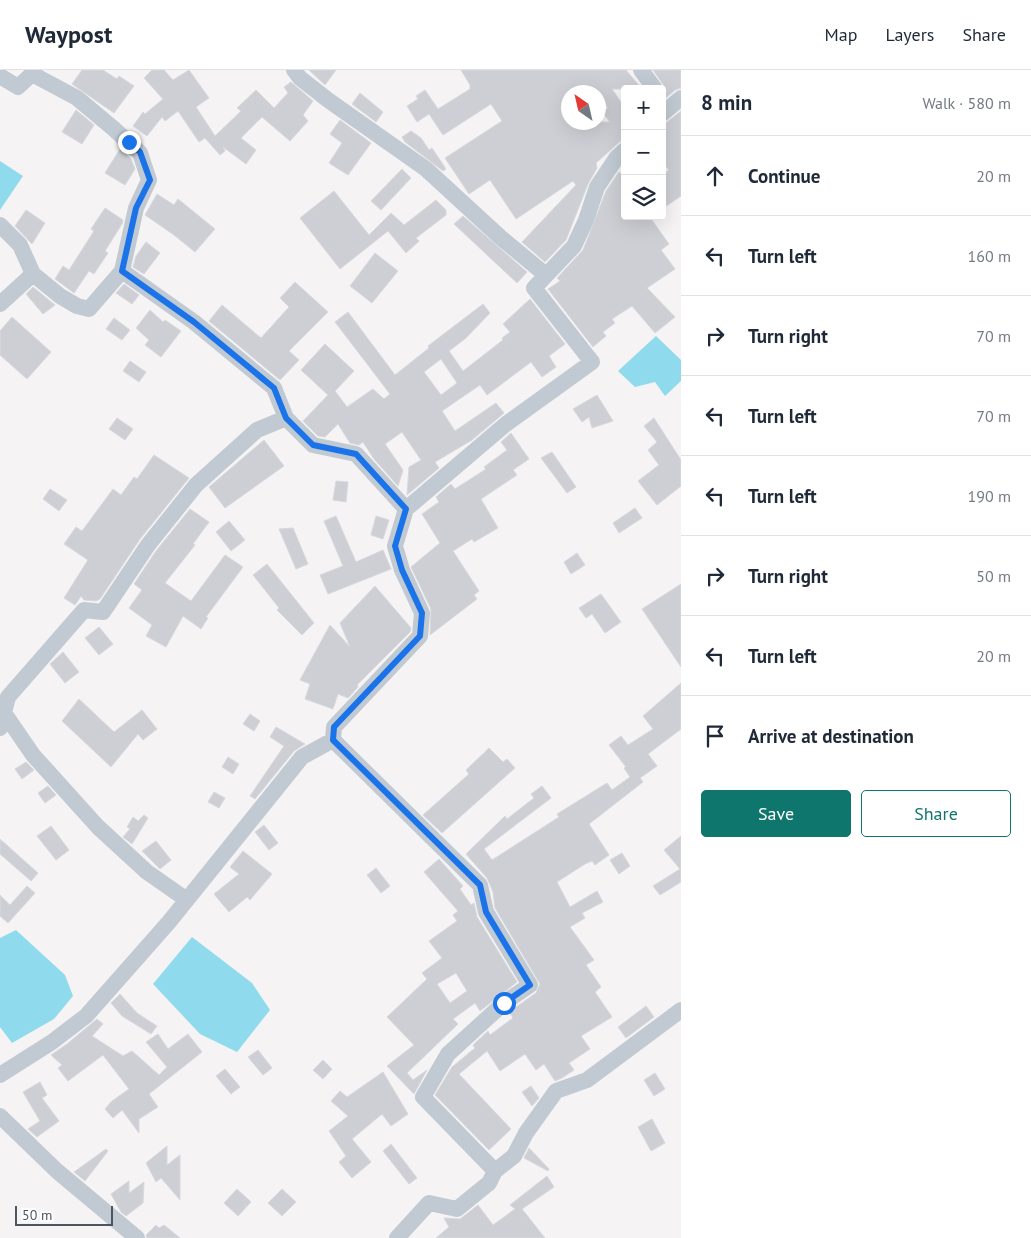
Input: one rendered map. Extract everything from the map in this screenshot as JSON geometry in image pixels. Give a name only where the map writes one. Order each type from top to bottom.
[{"type":"street","points":[[294,70],[300,78],[328,100],[426,169],[493,231],[546,275]]},
{"type":"street","points":[[641,70],[652,85]]},
{"type":"street","points":[[0,76],[18,87],[32,74],[77,98],[140,152],[150,180],[136,208],[122,271],[89,309],[77,306],[60,296],[33,274],[20,245],[0,225]]},
{"type":"street","points":[[495,1171],[423,1096],[448,1054],[504,1003],[530,985],[486,912],[480,885],[333,740],[334,727],[420,636],[422,613],[402,570],[395,546],[406,509],[506,424],[592,362],[568,329],[558,322],[534,288],[574,246],[586,220],[597,187],[621,154]]},
{"type":"street","points":[[122,271],[194,322],[274,388],[286,418],[313,445],[356,454],[406,509]]},
{"type":"street","points":[[0,304],[33,274]]},
{"type":"street","points":[[0,728],[3,710],[8,697],[84,610],[103,612],[148,545],[196,485],[257,430],[286,418]]},
{"type":"street","points":[[3,710],[33,755],[98,827],[147,872],[187,900]]},
{"type":"street","points":[[0,1075],[52,1042],[86,1016],[187,900],[302,757],[333,740]]},
{"type":"street","points":[[397,1238],[430,1203],[457,1209],[489,1183],[495,1171],[514,1156],[526,1133],[556,1091],[587,1080],[681,1010]]},
{"type":"street","points":[[0,1116],[57,1171],[137,1238]]},
{"type":"water","points":[[0,161],[23,176],[0,210]]},
{"type":"water","points":[[656,336],[681,360],[681,381],[665,396],[655,382],[635,387],[618,371]]},
{"type":"water","points":[[16,930],[65,975],[73,996],[54,1019],[12,1043],[0,1027],[0,938]]},
{"type":"water","points":[[192,937],[252,983],[270,1010],[237,1052],[200,1034],[153,984]]},
{"type":"building","points":[[82,70],[103,70],[117,79],[119,76],[134,86],[114,113],[72,84]]},
{"type":"building","points":[[152,70],[164,70],[173,80],[189,70],[209,98],[196,107],[215,136],[241,111],[237,108],[256,90],[274,108],[288,93],[284,87],[291,82],[313,101],[303,115],[308,121],[290,141],[262,117],[241,138],[256,150],[246,164],[223,147],[225,151],[220,155],[205,138],[199,142],[178,111],[165,121],[162,117],[147,136],[133,126],[143,112],[145,114],[163,99],[144,78]]},
{"type":"building","points":[[309,70],[336,70],[325,85]]},
{"type":"building","points":[[461,70],[626,70],[639,85],[621,85],[621,89],[612,89],[621,102],[621,141],[596,163],[597,168],[588,184],[566,240],[545,262],[522,242],[576,185],[573,181],[516,219],[490,180],[469,194],[445,158],[502,121],[491,104],[443,135],[429,114],[417,122],[407,106],[418,99],[416,96],[425,90],[438,109],[470,89],[470,85]]},
{"type":"building","points":[[653,70],[681,70],[681,88],[675,90],[666,98],[666,85],[664,85]]},
{"type":"building","points":[[360,93],[383,112],[376,122],[352,104]]},
{"type":"building","points":[[76,110],[94,125],[82,144],[62,132]]},
{"type":"building","points":[[681,111],[681,196],[666,206],[666,172],[669,170],[666,167],[666,123]]},
{"type":"building","points":[[340,120],[371,143],[348,175],[329,163],[342,143],[330,134]]},
{"type":"building","points":[[411,131],[421,138],[429,150],[432,148],[446,169],[443,171],[405,142],[402,137]]},
{"type":"building","points":[[120,149],[131,159],[135,169],[125,185],[105,173]]},
{"type":"building","points":[[402,169],[411,178],[381,210],[371,201]]},
{"type":"building","points":[[619,172],[621,173],[621,220],[652,220],[669,244],[661,250],[675,269],[647,288],[675,317],[655,333],[632,306],[612,319],[615,323],[603,332],[606,336],[593,347],[548,289],[560,281],[557,278],[583,250],[606,191]]},
{"type":"building","points":[[334,191],[369,235],[391,213],[404,225],[436,200],[446,210],[446,215],[416,238],[419,241],[406,253],[388,231],[340,269],[300,218]]},
{"type":"building","points":[[157,194],[174,205],[178,199],[215,229],[195,252],[145,215]]},
{"type":"building","points":[[105,208],[123,220],[122,224],[105,251],[108,253],[94,274],[89,271],[74,293],[55,279],[63,266],[69,270],[94,231],[91,229]]},
{"type":"building","points":[[26,210],[45,223],[32,244],[15,226]]},
{"type":"building","points":[[463,216],[527,272],[517,283],[454,224]]},
{"type":"building","points":[[146,242],[160,253],[144,274],[133,267],[136,256]]},
{"type":"building","points":[[375,253],[398,271],[372,303],[350,286]]},
{"type":"building","points":[[295,282],[328,312],[289,351],[299,360],[280,380],[209,321],[222,305],[261,338],[289,307],[280,298]]},
{"type":"building","points":[[124,284],[139,295],[132,304],[116,293]]},
{"type":"building","points":[[33,287],[55,305],[43,314],[26,294]]},
{"type":"building","points":[[530,299],[565,344],[549,356],[556,367],[542,377],[531,362],[487,395],[480,385],[442,411],[455,431],[496,403],[504,413],[472,440],[435,462],[439,468],[407,495],[409,467],[421,460],[402,432],[385,444],[403,470],[398,486],[374,459],[363,442],[359,445],[350,443],[338,424],[325,437],[318,436],[303,421],[328,395],[301,370],[325,344],[354,371],[335,391],[347,407],[373,389],[384,399],[390,394],[335,322],[348,312],[395,375],[429,348],[428,346],[483,304],[490,313],[466,338],[449,351],[463,371],[503,340],[502,338],[510,332],[503,324]],"holes":[[[441,359],[457,383],[441,395],[424,372]]]},
{"type":"building","points":[[150,310],[163,322],[165,320],[181,331],[161,357],[145,345],[149,340],[136,328]]},
{"type":"building","points":[[12,317],[51,352],[27,379],[0,355],[0,331]]},
{"type":"building","points":[[114,318],[130,330],[122,340],[106,329]]},
{"type":"building","points":[[130,361],[146,372],[139,382],[123,371]]},
{"type":"building","points":[[597,395],[613,421],[592,428],[589,417],[582,422],[573,409]]},
{"type":"building","points":[[117,418],[133,429],[125,440],[109,429]]},
{"type":"building","points":[[654,418],[681,460],[681,486],[657,505],[638,481],[659,465],[648,450],[657,442],[644,426]]},
{"type":"building","points":[[511,433],[529,459],[513,470],[517,475],[481,499],[498,528],[474,542],[472,539],[453,551],[479,591],[474,595],[477,599],[430,635],[431,609],[411,567],[440,543],[422,514],[439,502],[436,497],[451,484],[455,489],[486,469],[484,467],[507,450],[501,442]]},
{"type":"building","points":[[264,440],[284,466],[225,508],[209,487]]},
{"type":"building","points":[[552,452],[576,487],[567,493],[541,458]]},
{"type":"building","points":[[154,455],[189,478],[140,539],[100,599],[96,601],[84,600],[81,596],[75,605],[64,598],[88,560],[64,544],[76,527],[82,531],[113,489],[121,495],[134,477],[137,479]]},
{"type":"building","points":[[336,481],[348,482],[346,502],[333,500]]},
{"type":"building","points":[[50,489],[67,500],[59,511],[43,499]]},
{"type":"building","points":[[635,508],[642,518],[619,533],[613,523]]},
{"type":"building","points":[[190,509],[209,522],[193,544],[195,545],[165,583],[191,601],[225,555],[243,567],[206,617],[208,618],[201,629],[183,616],[166,647],[146,636],[152,625],[129,608],[142,590],[134,584],[156,551]]},
{"type":"building","points":[[336,516],[356,562],[383,550],[391,569],[328,594],[320,575],[343,566],[324,521]]},
{"type":"building","points":[[376,516],[389,520],[383,539],[371,535]]},
{"type":"building","points":[[229,521],[245,540],[231,551],[216,532]]},
{"type":"building","points":[[293,528],[308,564],[296,569],[279,529]]},
{"type":"building","points":[[577,553],[585,565],[571,574],[564,562]]},
{"type":"building","points":[[267,564],[314,623],[302,635],[277,610],[279,608],[253,575]]},
{"type":"building","points":[[681,584],[681,667],[642,609]]},
{"type":"building","points":[[375,586],[411,628],[410,632],[357,685],[358,687],[348,698],[338,694],[333,709],[305,699],[310,684],[300,680],[330,625],[350,647],[340,623]]},
{"type":"building","points":[[601,594],[621,622],[605,633],[592,614],[586,618],[579,608]]},
{"type":"building","points":[[99,627],[113,644],[99,655],[85,638]]},
{"type":"building","points":[[63,652],[79,672],[65,683],[50,664]]},
{"type":"building","points":[[681,683],[681,729],[648,754],[657,766],[640,778],[643,782],[589,824],[609,855],[595,865],[592,861],[585,864],[557,882],[570,907],[597,891],[603,902],[582,913],[585,918],[570,927],[594,960],[586,965],[601,987],[595,992],[612,1017],[581,1036],[590,1049],[569,1063],[574,1070],[555,1081],[544,1064],[536,1070],[525,1054],[500,1071],[487,1051],[459,1074],[511,1129],[489,1150],[435,1095],[452,1067],[475,1048],[473,1045],[488,1031],[490,1035],[513,1018],[509,1012],[536,993],[540,984],[495,908],[493,892],[487,878],[466,854],[505,816],[507,819],[534,798],[531,794],[542,786],[551,798],[484,849],[492,860],[559,817],[557,814],[607,783],[612,790],[630,777],[624,768],[626,767],[609,745],[621,736],[628,745],[653,729],[643,716]]},
{"type":"building","points":[[79,699],[114,732],[142,710],[157,729],[143,740],[138,734],[111,767],[62,721]]},
{"type":"building","points":[[250,714],[260,721],[254,731],[243,724]]},
{"type":"building","points":[[276,727],[305,744],[294,751],[255,799],[250,796],[284,746],[270,737]]},
{"type":"building","points":[[489,748],[503,762],[507,759],[515,768],[442,833],[423,815],[469,774],[466,770]]},
{"type":"building","points":[[228,757],[239,764],[233,774],[222,767]]},
{"type":"building","points":[[26,762],[34,770],[22,779],[15,769]]},
{"type":"building","points":[[48,786],[56,795],[45,803],[38,793]]},
{"type":"building","points":[[214,792],[225,798],[219,808],[208,802]]},
{"type":"building","points":[[144,815],[148,818],[132,844],[123,837],[130,829],[127,827],[133,817],[138,821]]},
{"type":"building","points":[[264,825],[278,843],[269,850],[255,832]]},
{"type":"building","points":[[51,826],[69,850],[56,860],[37,836]]},
{"type":"building","points":[[681,836],[681,882],[660,895],[653,886],[680,869],[664,850]]},
{"type":"building","points":[[0,839],[38,873],[31,881],[0,854]]},
{"type":"building","points":[[156,841],[171,860],[160,869],[142,851]]},
{"type":"building","points":[[243,851],[272,874],[250,900],[247,897],[229,912],[214,894],[239,874],[230,867]]},
{"type":"building","points":[[622,853],[630,866],[619,874],[610,860]]},
{"type":"building","points":[[439,859],[463,886],[460,889],[471,905],[474,903],[477,917],[517,982],[480,1011],[475,1003],[453,1019],[458,1024],[407,1073],[413,1080],[427,1070],[414,1094],[387,1066],[414,1045],[387,1017],[427,979],[422,973],[442,958],[429,941],[457,921],[453,915],[458,911],[424,872]],"holes":[[[456,973],[467,991],[450,1003],[437,984]]]},
{"type":"building","points":[[376,868],[390,886],[381,893],[367,875]]},
{"type":"building","points":[[27,886],[35,893],[8,923],[0,916],[0,895],[10,905]]},
{"type":"building","points":[[120,994],[137,1013],[157,1026],[151,1034],[122,1016],[111,1003]]},
{"type":"building","points":[[646,1006],[654,1017],[626,1038],[618,1027]]},
{"type":"building","points":[[97,1019],[103,1024],[92,1036],[123,1056],[132,1051],[159,1075],[167,1067],[146,1042],[158,1034],[168,1049],[188,1034],[202,1052],[149,1094],[158,1107],[139,1119],[139,1133],[122,1110],[113,1118],[105,1109],[112,1101],[129,1089],[103,1055],[68,1081],[58,1068],[62,1065],[51,1055]]},
{"type":"building","points":[[258,1050],[272,1068],[263,1075],[248,1057]]},
{"type":"building","points":[[323,1060],[332,1069],[323,1079],[313,1070]]},
{"type":"building","points":[[225,1069],[240,1087],[231,1094],[216,1076]]},
{"type":"building","points":[[383,1072],[408,1114],[391,1126],[382,1114],[352,1139],[371,1162],[352,1178],[339,1162],[346,1156],[329,1131],[348,1116],[331,1101],[340,1091],[347,1097]]},
{"type":"building","points":[[655,1073],[665,1089],[654,1096],[644,1080]]},
{"type":"building","points":[[40,1082],[47,1095],[42,1098],[59,1121],[37,1137],[28,1129],[40,1121],[23,1092]]},
{"type":"building","points":[[531,1086],[539,1098],[532,1106],[522,1092]]},
{"type":"building","points":[[652,1119],[665,1143],[651,1151],[638,1127]]},
{"type":"building","points":[[391,1144],[417,1178],[409,1184],[383,1151]]},
{"type":"building","points":[[167,1146],[167,1165],[180,1155],[180,1200],[161,1178],[156,1182],[146,1163]]},
{"type":"building","points":[[529,1148],[549,1169],[548,1171],[524,1158]]},
{"type":"building","points":[[106,1149],[108,1151],[85,1181],[74,1172]]},
{"type":"building","points":[[547,1176],[554,1187],[522,1209],[545,1238],[436,1238],[449,1227],[444,1218],[460,1219],[478,1205],[493,1225],[515,1209],[510,1205]]},
{"type":"building","points":[[129,1181],[129,1193],[144,1182],[143,1203],[126,1216],[121,1212],[111,1194]]},
{"type":"building","points":[[237,1189],[251,1202],[238,1216],[224,1203]]},
{"type":"building","points":[[282,1189],[296,1202],[282,1216],[268,1203]]},
{"type":"building","points":[[156,1225],[159,1228],[164,1225],[180,1238],[147,1238],[146,1235]]},
{"type":"route","points":[[129,142],[140,152],[150,180],[136,208],[122,271],[194,322],[274,388],[286,418],[313,445],[356,454],[406,509],[395,546],[402,570],[422,613],[420,636],[334,727],[333,740],[413,821],[444,847],[480,885],[486,912],[519,963],[530,985],[504,1003]]}]
